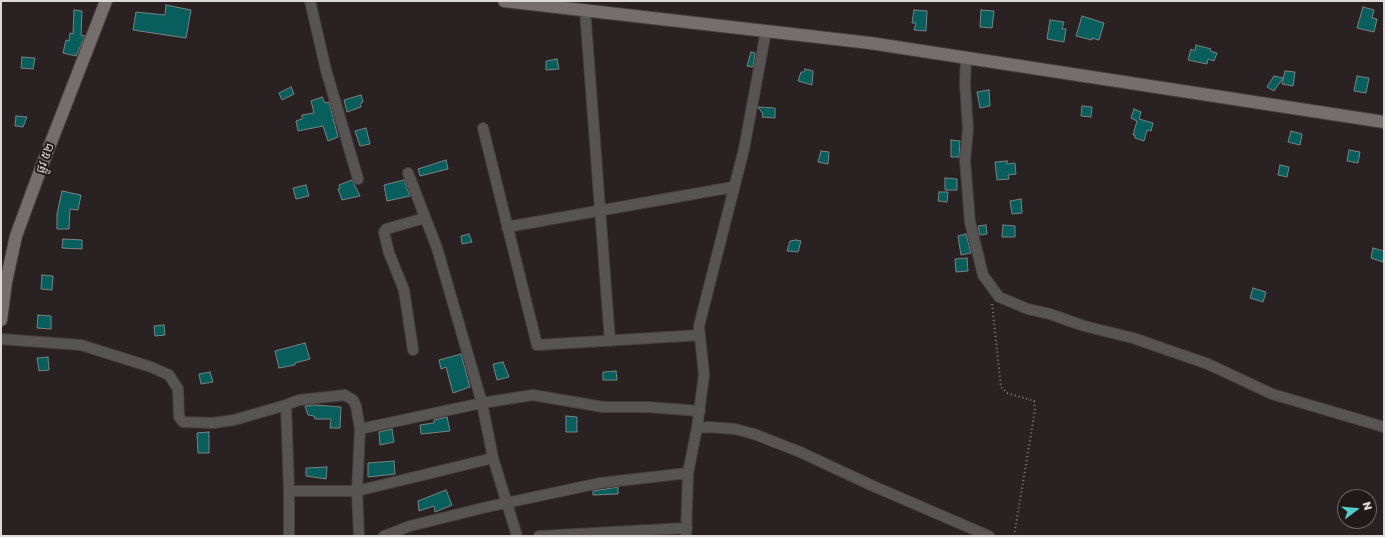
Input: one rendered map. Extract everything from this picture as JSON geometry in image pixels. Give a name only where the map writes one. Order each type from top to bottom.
[{"type":"street","name":"ផ្លូវ ៥២","points":[[1,320],[6,282],[16,236],[106,1]]},
{"type":"street","points":[[310,1],[326,70],[358,179]]},
{"type":"street","points":[[504,1],[870,43],[1384,122]]},
{"type":"street","points":[[584,10],[610,341]]},
{"type":"street","points":[[539,536],[687,532],[688,473],[700,411],[704,375],[699,326],[733,187],[744,149],[766,31]]},
{"type":"street","points":[[966,57],[965,84],[968,129],[965,160],[970,222],[983,276],[999,297],[1028,309],[1050,314],[1084,326],[1133,338],[1208,364],[1272,394],[1384,428]]},
{"type":"street","points":[[483,128],[537,345],[700,335]]},
{"type":"street","points":[[408,173],[437,248],[482,403],[493,458],[517,536]]},
{"type":"street","points":[[507,227],[733,187]]},
{"type":"street","points":[[413,350],[404,290],[391,259],[384,232],[386,229],[425,218]]},
{"type":"street","points":[[1,339],[81,345],[151,367],[169,375],[178,390],[179,417],[183,422],[206,423],[234,420],[299,400],[345,395],[353,400],[356,406],[360,429],[357,490],[359,536]]},
{"type":"street","points":[[360,429],[482,403],[533,395],[603,407],[647,407],[700,411]]},
{"type":"street","points":[[286,405],[289,536]]},
{"type":"street","points":[[697,428],[716,427],[754,434],[800,452],[873,486],[988,536]]},
{"type":"street","points":[[289,491],[357,490],[493,458]]},
{"type":"street","points":[[384,536],[410,526],[506,503],[600,483],[688,473]]},
{"type":"path","points":[[990,286],[1000,387],[1007,393],[1034,401],[1035,406],[1014,536]]},
{"type":"building","points":[[166,5],[191,10],[186,38],[133,30],[136,12],[165,15]]},
{"type":"building","points":[[1363,7],[1374,10],[1372,18],[1377,19],[1374,32],[1357,28]]},
{"type":"building","points":[[74,10],[82,11],[81,35],[85,36],[76,56],[63,53],[66,40],[69,41],[70,33],[73,34]]},
{"type":"building","points":[[914,10],[927,11],[926,31],[914,30],[916,23],[912,23]]},
{"type":"building","points":[[981,10],[994,11],[992,28],[980,27]]},
{"type":"building","points":[[1082,16],[1104,23],[1099,40],[1076,36]]},
{"type":"building","points":[[1050,20],[1064,22],[1062,29],[1066,29],[1064,42],[1047,39]]},
{"type":"building","points":[[1196,45],[1211,49],[1210,51],[1217,53],[1214,61],[1208,59],[1207,64],[1188,60],[1191,49],[1195,51]]},
{"type":"building","points":[[751,52],[755,53],[753,67],[747,66]]},
{"type":"building","points":[[22,57],[35,58],[33,69],[21,68]]},
{"type":"building","points":[[557,59],[559,69],[546,70],[546,61]]},
{"type":"building","points":[[805,69],[813,71],[812,85],[798,81],[801,72],[804,72]]},
{"type":"building","points":[[1285,71],[1295,72],[1293,86],[1282,84]]},
{"type":"building","points":[[1274,76],[1283,78],[1274,91],[1267,87]]},
{"type":"building","points":[[1357,76],[1369,78],[1366,93],[1354,91]]},
{"type":"building","points":[[291,87],[294,94],[282,100],[279,93]]},
{"type":"building","points":[[989,90],[990,106],[980,108],[977,92]]},
{"type":"building","points":[[361,95],[363,102],[360,104],[361,107],[347,112],[344,100]]},
{"type":"building","points":[[322,97],[325,103],[329,102],[338,137],[328,141],[323,126],[298,131],[296,121],[302,119],[302,115],[314,113],[311,101]]},
{"type":"building","points":[[1082,106],[1092,107],[1091,117],[1081,116]]},
{"type":"building","points":[[758,107],[775,108],[775,118],[762,117],[763,114]]},
{"type":"building","points":[[1134,109],[1141,112],[1139,119],[1153,123],[1151,131],[1147,130],[1144,141],[1135,138],[1135,135],[1133,135],[1137,121],[1131,118]]},
{"type":"building","points":[[16,116],[27,117],[23,127],[15,126]]},
{"type":"building","points":[[366,128],[370,144],[360,146],[355,131]]},
{"type":"building","points":[[1291,131],[1302,134],[1300,145],[1288,142]]},
{"type":"building","points":[[951,140],[960,141],[959,157],[951,157]]},
{"type":"building","points":[[1349,150],[1360,152],[1358,163],[1347,161]]},
{"type":"building","points":[[821,151],[829,152],[828,164],[818,162]]},
{"type":"building","points":[[446,160],[448,169],[420,176],[418,169]]},
{"type":"building","points":[[1007,161],[1007,164],[1015,163],[1016,174],[1008,175],[1009,179],[997,180],[995,162]]},
{"type":"building","points":[[1280,165],[1289,167],[1287,177],[1278,175]]},
{"type":"building","points":[[945,178],[957,179],[957,190],[945,190]]},
{"type":"building","points":[[352,180],[360,196],[342,200],[338,189],[340,188],[339,185]]},
{"type":"building","points":[[404,180],[410,196],[387,201],[384,185]]},
{"type":"building","points":[[306,185],[309,196],[296,199],[293,188]]},
{"type":"building","points":[[62,191],[81,195],[78,210],[70,209],[69,229],[57,229],[57,214]]},
{"type":"building","points":[[939,192],[948,192],[947,202],[938,201]]},
{"type":"building","points":[[1021,199],[1022,213],[1012,214],[1010,201]]},
{"type":"building","points":[[986,225],[987,234],[980,235],[978,226]]},
{"type":"building","points":[[1003,225],[1015,226],[1015,237],[1002,237]]},
{"type":"building","points":[[469,234],[472,242],[462,244],[461,236]]},
{"type":"building","points":[[966,234],[971,253],[961,255],[958,236]]},
{"type":"building","points":[[63,239],[82,240],[82,249],[62,248]]},
{"type":"building","points":[[790,241],[801,241],[798,252],[787,251]]},
{"type":"building","points":[[1373,248],[1384,251],[1383,262],[1371,258]]},
{"type":"building","points":[[967,258],[968,271],[956,272],[955,259]]},
{"type":"building","points":[[42,275],[53,276],[52,290],[41,289]]},
{"type":"building","points":[[1253,288],[1266,292],[1263,302],[1250,298]]},
{"type":"building","points":[[38,315],[51,316],[51,329],[37,328]]},
{"type":"building","points":[[164,325],[165,335],[155,336],[154,326]]},
{"type":"building","points":[[305,343],[310,359],[295,363],[295,365],[279,368],[275,351]]},
{"type":"building","points":[[461,354],[470,387],[453,393],[446,367],[441,369],[439,360]]},
{"type":"building","points":[[48,357],[49,370],[39,371],[37,358]]},
{"type":"building","points":[[503,362],[509,377],[497,380],[493,364]]},
{"type":"building","points":[[616,371],[617,380],[603,380],[603,372]]},
{"type":"building","points":[[210,372],[213,382],[201,384],[199,374]]},
{"type":"building","points":[[315,405],[341,407],[340,428],[330,428],[331,419],[315,419],[314,416],[308,415],[305,406]]},
{"type":"building","points":[[566,416],[577,417],[577,432],[566,432]]},
{"type":"building","points":[[447,417],[450,431],[421,434],[420,425],[434,423],[434,420]]},
{"type":"building","points":[[392,429],[394,442],[380,445],[379,432]]},
{"type":"building","points":[[209,432],[209,453],[198,453],[197,433]]},
{"type":"building","points":[[394,461],[395,474],[368,477],[368,463]]},
{"type":"building","points":[[327,467],[326,479],[306,476],[306,468]]},
{"type":"building","points":[[618,487],[618,494],[593,495],[593,491]]},
{"type":"building","points":[[446,490],[452,505],[435,512],[434,506],[419,511],[418,501]]}]
